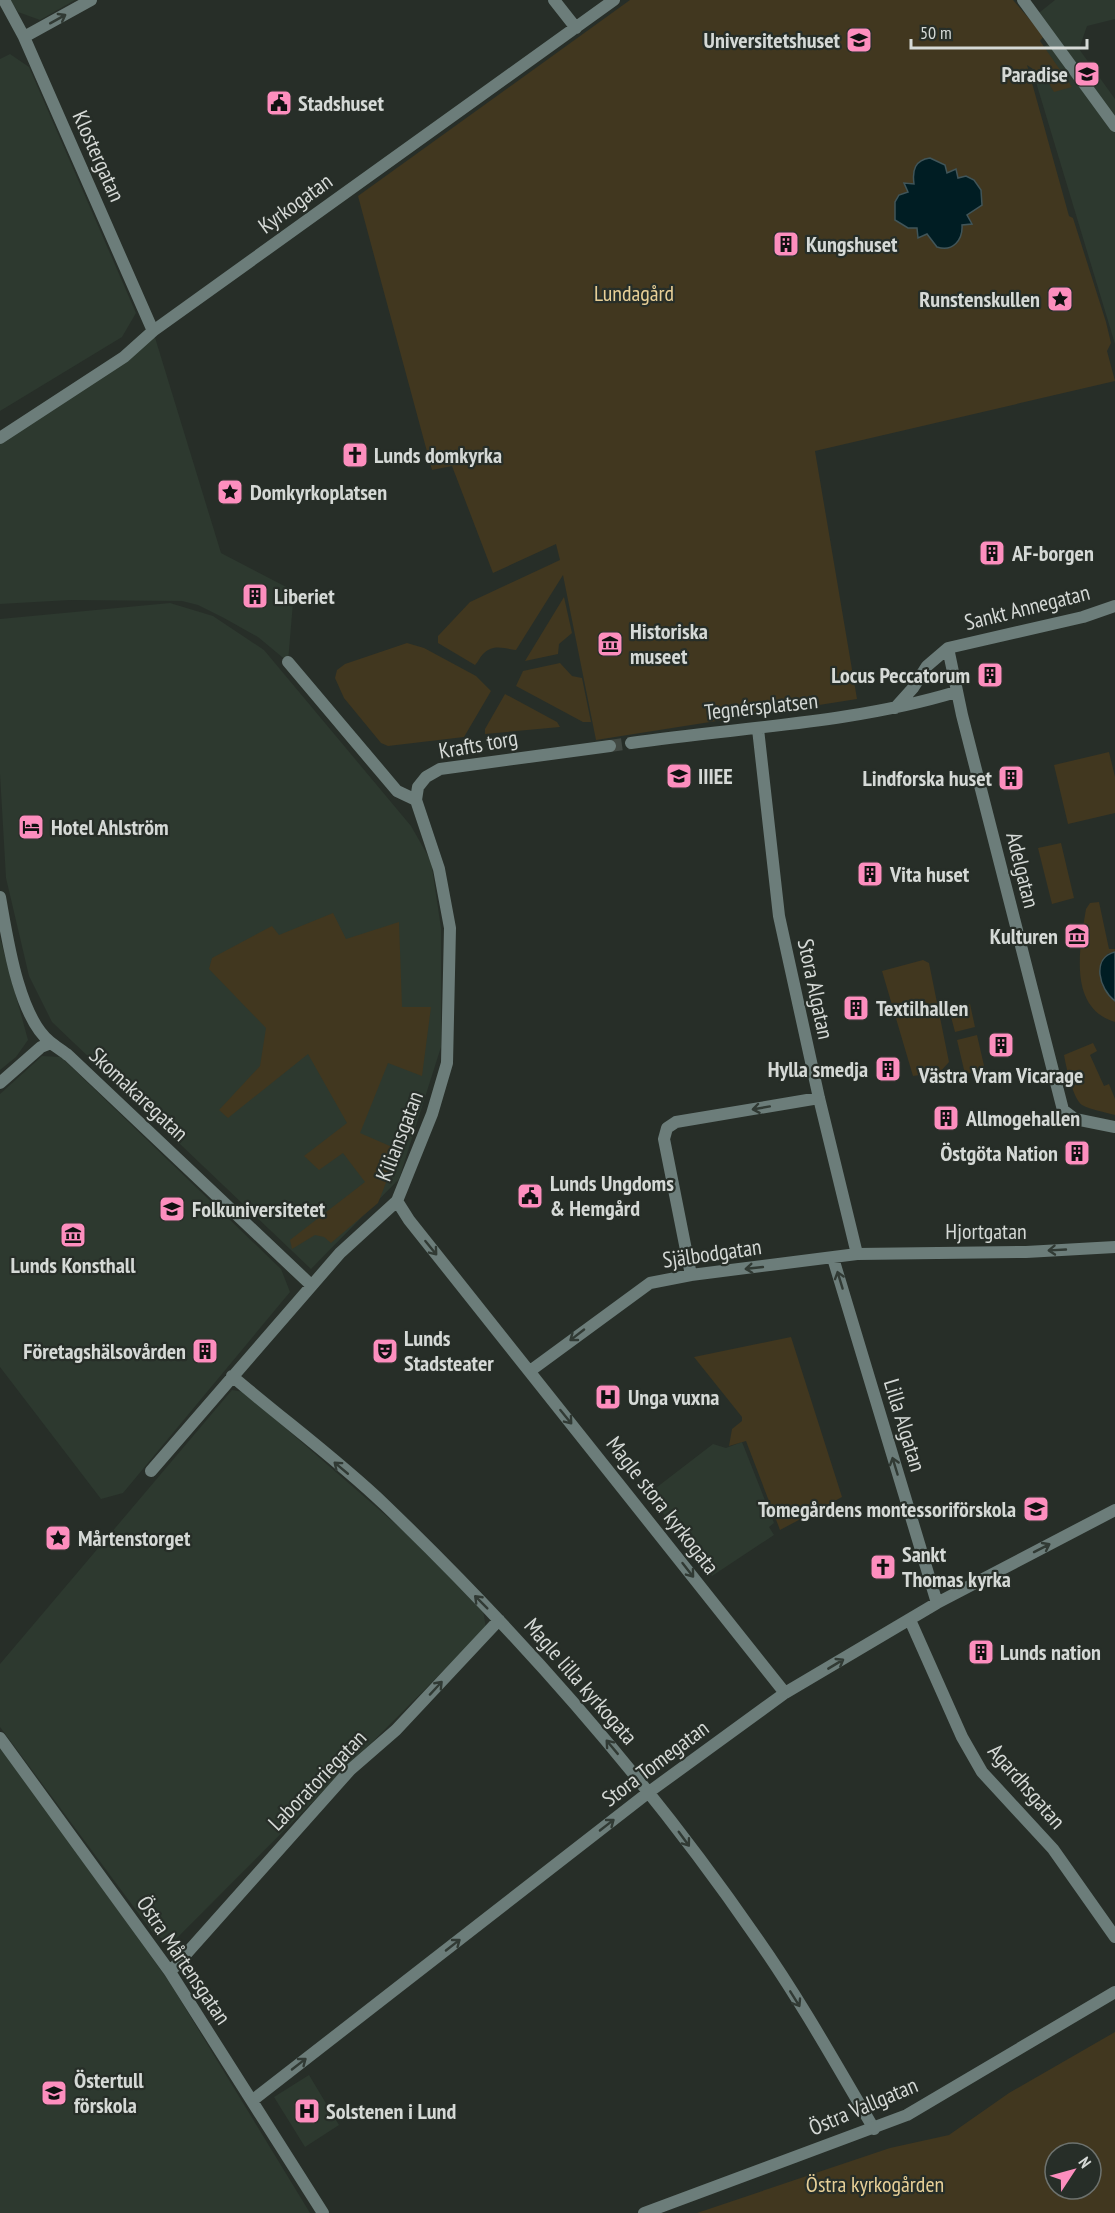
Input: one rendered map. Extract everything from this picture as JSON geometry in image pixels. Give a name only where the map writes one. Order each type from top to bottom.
[{"type":"street","name":"Klostergatan","points":[[4,0],[24,37],[153,331]]},
{"type":"street","points":[[24,37],[91,0]]},
{"type":"street","points":[[554,0],[576,28]]},
{"type":"street","name":"Kyrkogatan","points":[[0,438],[124,357],[153,331],[614,0]]},
{"type":"street","points":[[1023,0],[1115,126]]},
{"type":"street","name":"Sankt Annegatan","points":[[948,648],[1083,616],[1115,606]]},
{"type":"street","points":[[894,709],[913,688],[927,666],[948,648]]},
{"type":"street","name":"Adelgatan","points":[[948,648],[956,692],[1063,1110],[1075,1119],[1115,1127]]},
{"type":"street","points":[[288,662],[397,791],[416,800]]},
{"type":"street","name":"Tegnérsplatsen","points":[[631,744],[758,729],[894,709],[956,692]]},
{"type":"street","name":"Stora Algatan","points":[[758,729],[779,916],[819,1098],[857,1254]]},
{"type":"street","name":"Krafts torg","points":[[416,800],[418,787],[426,777],[440,769],[610,746]]},
{"type":"street","name":"Kiliansgatan","points":[[152,1471],[340,1253],[397,1201],[432,1114],[447,1063],[450,928],[439,869],[416,800]]},
{"type":"street","name":"Skomakaregatan","points":[[0,897],[6,934],[24,1001],[51,1043],[69,1056],[311,1285]]},
{"type":"street","points":[[0,1083],[41,1047],[51,1043]]},
{"type":"street","points":[[691,1275],[664,1139],[667,1128],[676,1122],[819,1098]]},
{"type":"street","name":"Magle stora kyrkogata","points":[[397,1201],[409,1220],[785,1693]]},
{"type":"street","name":"Hjortgatan","points":[[857,1254],[1026,1252],[1115,1247]]},
{"type":"street","name":"Själbodgatan","points":[[530,1371],[650,1282],[857,1254]]},
{"type":"street","name":"Lilla Algatan","points":[[833,1258],[937,1603]]},
{"type":"street","name":"Magle lilla kyrkogata","points":[[232,1376],[383,1503],[499,1620],[572,1700],[650,1792],[757,1938],[874,2129]]},
{"type":"street","name":"Stora Tomegatan","points":[[253,2100],[650,1792],[785,1693],[937,1603],[1115,1510]]},
{"type":"street","name":"Laboratoriegatan","points":[[170,1972],[350,1770],[396,1730],[499,1620]]},
{"type":"street","name":"Agardhsgatan","points":[[910,1620],[962,1737],[982,1772],[1053,1848],[1115,1938]]},
{"type":"street","name":"Östra Mårtensgatan","points":[[0,1738],[170,1972],[323,2213]]},
{"type":"street","name":"Östra Vallgatan","points":[[644,2213],[907,2115],[1115,1992]]},
{"type":"shaded area","points":[[10,0],[75,0],[40,20],[18,12]]},
{"type":"shaded area","points":[[1055,0],[1115,0],[1115,19],[1087,26],[1079,49],[1115,99],[1115,344],[1029,59],[1053,40],[1035,16]]},
{"type":"shaded area","points":[[10,54],[29,67],[136,313],[122,337],[0,411],[0,59]]},
{"type":"shaded area","points":[[153,331],[221,553],[294,591],[288,662],[258,637],[198,605],[182,601],[70,600],[0,604],[0,438]]},
{"type":"shaded area","points":[[170,603],[213,616],[264,650],[411,826],[431,861],[441,928],[441,1047],[399,1179],[311,1269],[52,1022],[29,976],[6,878],[0,774],[0,619]]},
{"type":"shaded area","points":[[0,938],[28,1040],[16,1057],[0,1070]]},
{"type":"shaded area","points":[[42,1056],[61,1057],[281,1269],[290,1292],[123,1493],[101,1499],[0,1367],[0,1094]]},
{"type":"shaded area","points":[[232,1390],[244,1392],[437,1560],[483,1610],[486,1628],[171,1944],[153,1933],[0,1727],[0,1664]]},
{"type":"shaded area","points":[[742,1442],[774,1523],[769,1527],[774,1535],[712,1576],[648,1494],[713,1444],[726,1448]]},
{"type":"shaded area","points":[[0,1744],[170,1983],[310,2213],[0,2213]]},
{"type":"shaded area","name":"Solstenen i Lund","points":[[309,2075],[339,2125],[305,2147],[274,2097]]},
{"type":"green space","name":"Lundagård","points":[[630,0],[1013,0],[1044,36],[1040,41],[1072,87],[1054,92],[1045,77],[1027,65],[1069,216],[1073,218],[1106,322],[1111,343],[1107,351],[1115,381],[815,451],[857,699],[596,740],[563,575],[516,650],[491,649],[483,654],[475,665],[438,643],[438,636],[470,602],[560,560],[556,544],[493,573],[452,466],[432,470],[358,196]]},
{"type":"green space","points":[[564,597],[572,633],[559,644],[558,654],[525,661]]},
{"type":"green space","points":[[407,643],[424,648],[476,676],[491,691],[464,737],[388,746],[381,743],[344,698],[335,678],[337,670],[345,664]]},
{"type":"green space","points":[[560,663],[572,676],[582,678],[591,722],[583,722],[516,686],[523,671]]},
{"type":"green space","points":[[505,694],[557,722],[560,727],[485,734],[485,729]]},
{"type":"green space","points":[[1109,752],[1115,777],[1115,813],[1068,824],[1054,765]]},
{"type":"green space","points":[[1061,843],[1074,898],[1052,904],[1038,848]]},
{"type":"green space","points":[[1099,902],[1109,949],[1115,949],[1115,952],[1107,954],[1111,998],[1115,1001],[1115,1022],[1100,1015],[1089,1004],[1080,974],[1081,940],[1086,909],[1090,903]]},
{"type":"green space","points":[[333,913],[346,939],[399,922],[402,1007],[431,1007],[422,1076],[388,1063],[360,1133],[399,1150],[378,1203],[331,1243],[324,1237],[315,1235],[292,1249],[290,1240],[365,1182],[343,1153],[319,1170],[304,1156],[347,1123],[308,1054],[228,1118],[219,1110],[260,1066],[266,1028],[209,969],[212,958],[272,926],[279,935]]},
{"type":"green space","points":[[923,960],[929,963],[949,1062],[940,1072],[913,1076],[882,971]]},
{"type":"green space","points":[[970,1004],[975,1027],[955,1032],[949,1009]]},
{"type":"green space","points":[[977,1035],[985,1070],[965,1074],[957,1040]]},
{"type":"green space","points":[[1093,1043],[1097,1051],[1090,1055],[1104,1086],[1109,1084],[1115,1099],[1115,1115],[1082,1105],[1070,1082],[1064,1055]]},
{"type":"green space","points":[[791,1337],[842,1497],[780,1530],[746,1441],[729,1446],[732,1429],[742,1421],[742,1417],[694,1357]]},
{"type":"green space","name":"Östra kyrkogården","points":[[1115,2032],[1115,2213],[697,2213],[890,2148],[949,2135],[1009,2093]]},
{"type":"water","points":[[930,158],[945,165],[947,173],[956,169],[958,178],[966,176],[974,180],[981,190],[982,205],[967,215],[972,224],[962,225],[959,240],[948,248],[937,247],[927,234],[918,238],[917,228],[908,228],[895,220],[895,202],[899,195],[908,192],[904,183],[914,184],[914,174],[918,163]]},
{"type":"water","points":[[1115,952],[1115,1001],[1105,989],[1100,967],[1107,955]]},
{"type":"tunnel","points":[[610,746],[631,743]]},
{"type":"place","name":"Universitetshuset","points":[[859,40]]},
{"type":"place","name":"Paradise","points":[[1087,74]]},
{"type":"place","name":"Stadshuset","points":[[279,103]]},
{"type":"place","name":"Kungshuset","points":[[786,244]]},
{"type":"place","name":"Runstenskullen","points":[[1060,299]]},
{"type":"place","name":"Lunds domkyrka","points":[[355,455]]},
{"type":"place","name":"Domkyrkoplatsen","points":[[230,492]]},
{"type":"place","name":"AF-borgen","points":[[992,553]]},
{"type":"place","name":"Liberiet","points":[[255,596]]},
{"type":"place","name":"Historiska museet","points":[[610,644]]},
{"type":"place","name":"Locus Peccatorum","points":[[990,675]]},
{"type":"place","name":"IIIEE","points":[[679,776]]},
{"type":"place","name":"Lindforska huset","points":[[1011,778]]},
{"type":"place","name":"Hotel Ahlström","points":[[31,827]]},
{"type":"place","name":"Vita huset","points":[[870,874]]},
{"type":"place","name":"Kulturen","points":[[1077,936]]},
{"type":"place","name":"Textilhallen","points":[[856,1008]]},
{"type":"place","name":"Västra Vram Vicarage","points":[[1001,1045]]},
{"type":"place","name":"Hylla smedja","points":[[888,1069]]},
{"type":"place","name":"Allmogehallen","points":[[946,1118]]},
{"type":"place","name":"Östgöta Nation","points":[[1077,1153]]},
{"type":"place","name":"Lunds Ungdoms & Hemgård","points":[[530,1196]]},
{"type":"place","name":"Folkuniversitetet","points":[[172,1209]]},
{"type":"place","name":"Lunds Konsthall","points":[[73,1235]]},
{"type":"place","name":"Företagshälsovården","points":[[205,1351]]},
{"type":"place","name":"Lunds Stadsteater","points":[[385,1351]]},
{"type":"place","name":"Unga vuxna","points":[[608,1397]]},
{"type":"place","name":"Tomegårdens montessoriförskola","points":[[1036,1509]]},
{"type":"place","name":"Mårtenstorget","points":[[58,1538]]},
{"type":"place","name":"Sankt Thomas kyrka","points":[[883,1567]]},
{"type":"place","name":"Lunds nation","points":[[981,1652]]},
{"type":"place","name":"Östertull förskola","points":[[54,2093]]},
{"type":"place","name":"Solstenen i Lund","points":[[307,2111]]}]
